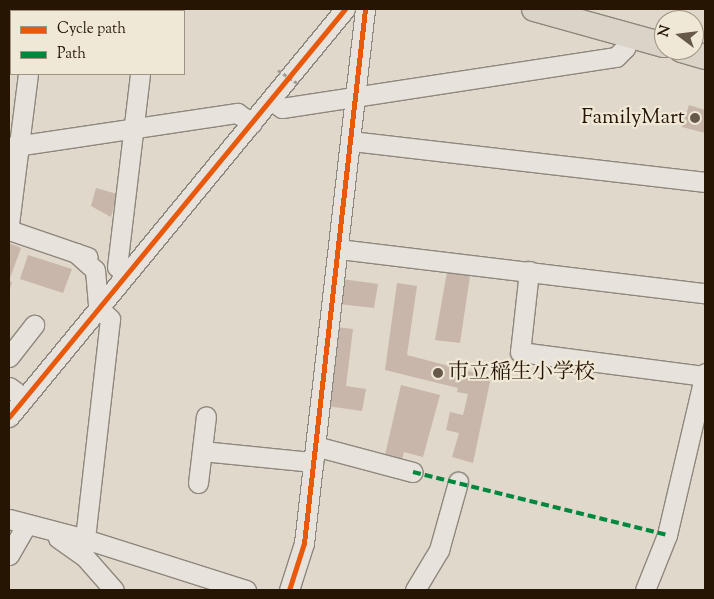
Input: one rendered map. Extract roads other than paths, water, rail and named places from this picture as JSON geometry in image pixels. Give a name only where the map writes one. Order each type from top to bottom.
[{"type":"main road","points":[[534,9],[654,42]]},
{"type":"street","points":[[9,417],[98,307],[124,269],[252,124],[345,9]]},
{"type":"street","points":[[289,590],[304,543],[365,9]]},
{"type":"street","points":[[270,101],[282,108],[354,95],[616,57],[625,48],[630,36]]},
{"type":"street","points":[[9,224],[14,147],[28,75]]},
{"type":"street","points":[[124,269],[132,129],[140,75]]},
{"type":"street","points":[[14,147],[237,113],[252,124]]},
{"type":"street","points":[[350,141],[705,182]]},
{"type":"street","points":[[9,230],[124,269]]},
{"type":"street","points":[[339,249],[705,293]]},
{"type":"street","points":[[76,253],[95,270],[98,307],[110,319],[85,539]]},
{"type":"street","points":[[529,271],[520,352],[705,375],[702,410],[667,535],[645,590]]},
{"type":"street","points":[[9,357],[34,325]]},
{"type":"street","points":[[9,387],[24,398]]},
{"type":"street","points":[[198,483],[206,416]]},
{"type":"street","points":[[202,451],[314,454],[413,472]]},
{"type":"street","points":[[415,590],[439,550],[458,482]]},
{"type":"street","points":[[25,524],[85,539],[246,590]]},
{"type":"street","points":[[9,555],[25,524]]},
{"type":"street","points":[[25,524],[70,544],[114,590]]},
{"type":"place","name":"FamilyMart","points":[[695,118]]},
{"type":"place","name":"市立稲生小学校","points":[[438,373]]}]
